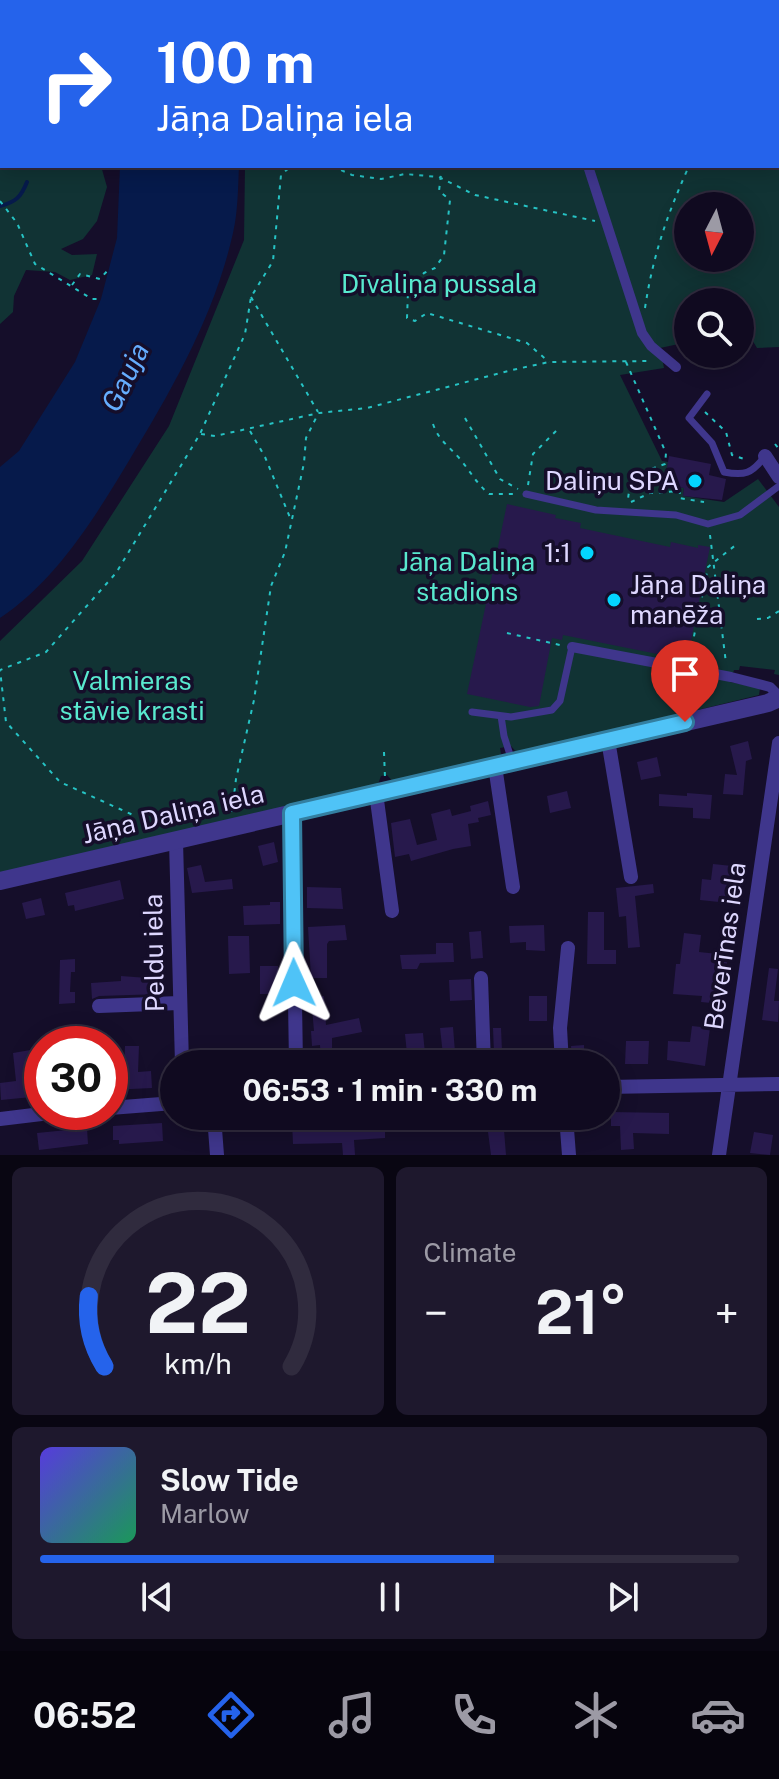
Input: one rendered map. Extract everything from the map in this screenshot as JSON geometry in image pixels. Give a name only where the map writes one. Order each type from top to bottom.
[{"type":"street","points":[[589,168],[642,333],[651,346],[674,365]]},
{"type":"street","points":[[765,456],[779,477]]},
{"type":"street","points":[[572,647],[721,675],[770,687],[779,697]]},
{"type":"street","name":"Jāņa Daliņa iela","points":[[0,881],[608,740],[779,697]]},
{"type":"street","points":[[608,740],[631,877]]},
{"type":"street","name":"Beverīnas iela","points":[[719,1155],[779,743]]},
{"type":"street","points":[[504,763],[513,887]]},
{"type":"street","points":[[382,792],[392,911]]},
{"type":"street","points":[[292,813],[296,1050]]},
{"type":"street","name":"Peldu iela","points":[[176,841],[181,1050]]},
{"type":"street","points":[[561,1050],[560,1028],[568,948]]},
{"type":"street","points":[[481,978],[484,1050]]},
{"type":"street","points":[[99,1006],[179,1003]]},
{"type":"street","points":[[620,1087],[779,1084]]},
{"type":"street","points":[[128,1107],[160,1104]]},
{"type":"street","points":[[0,1119],[24,1116]]},
{"type":"street","points":[[215,1130],[217,1155]]},
{"type":"street","points":[[567,1130],[569,1155]]},
{"type":"lane","points":[[707,394],[689,418],[712,443],[724,472],[742,476],[755,470],[765,456]]},
{"type":"lane","points":[[526,494],[596,510],[676,515],[708,524],[740,515],[779,486]]},
{"type":"lane","points":[[472,712],[501,716],[545,713],[557,707],[572,647]]},
{"type":"lane","points":[[501,716],[504,763]]},
{"type":"path","points":[[139,850],[133,815],[60,782],[6,722],[0,670],[46,652],[116,573],[200,434],[245,334],[251,297],[273,261],[281,175],[289,168]]},
{"type":"path","points":[[336,168],[352,175],[381,179],[405,174],[439,177],[475,195],[608,224]]},
{"type":"path","points":[[441,168],[440,193],[450,200],[446,250],[435,268],[424,273],[408,291],[407,318],[415,321],[427,313],[527,343],[549,362]]},
{"type":"path","points":[[642,333],[651,266],[664,221],[688,168]]},
{"type":"path","points":[[0,201],[17,223],[35,264],[92,299],[102,299]]},
{"type":"path","points":[[71,286],[80,274],[100,279],[109,269]]},
{"type":"path","points":[[251,297],[319,413]]},
{"type":"path","points":[[625,361],[666,453],[665,464],[640,473],[628,491]]},
{"type":"path","points":[[200,434],[215,436],[319,413],[367,408],[549,362],[650,361]]},
{"type":"path","points":[[704,411],[716,419],[726,432],[732,455],[751,464]]},
{"type":"path","points":[[230,828],[271,586],[285,552],[304,463],[306,438],[319,413]]},
{"type":"path","points":[[465,418],[500,479],[526,494]]},
{"type":"path","points":[[433,424],[439,439],[459,457],[479,486],[489,494],[526,494]]},
{"type":"path","points":[[526,494],[533,454],[558,429]]},
{"type":"path","points":[[249,430],[265,457],[291,521]]},
{"type":"path","points":[[775,444],[779,449]]},
{"type":"path","points":[[628,504],[650,493],[680,491],[679,498],[704,502]]},
{"type":"path","points":[[708,524],[726,659],[721,675]]},
{"type":"path","points":[[687,669],[708,567],[737,544]]},
{"type":"path","points":[[757,619],[768,618],[779,611]]},
{"type":"path","points":[[507,633],[572,647]]},
{"type":"path","points":[[382,792],[384,752]]},
{"type":"green space","points":[[0,168],[102,168],[107,187],[97,221],[83,239],[61,249],[72,255],[97,254],[92,275],[70,280],[55,272],[26,270],[14,296],[13,312],[0,324]]},
{"type":"green space","points":[[245,168],[779,168],[779,347],[757,348],[754,343],[754,288],[674,288],[674,345],[660,348],[664,368],[620,375],[662,461],[668,462],[665,485],[684,488],[683,496],[724,502],[758,479],[779,507],[779,675],[774,674],[775,670],[740,666],[739,670],[734,670],[730,682],[760,688],[759,695],[518,754],[511,746],[500,748],[501,754],[495,759],[395,784],[387,775],[381,776],[378,784],[371,789],[0,881],[0,641],[82,561],[169,426],[244,240]]},
{"type":"water","name":"Gauja","points":[[120,168],[239,168],[236,217],[225,263],[204,321],[177,378],[103,503],[73,546],[21,603],[0,618],[0,467],[19,451],[75,362],[101,299],[117,238]]},
{"type":"building","name":"Daliņu SPA","points":[[669,456],[711,464],[709,475],[726,479],[722,500],[683,496],[684,488],[664,485]]},
{"type":"building","name":"Jāņa Daliņa manēža","points":[[507,504],[581,523],[580,528],[670,547],[671,542],[698,548],[698,545],[710,547],[687,660],[563,635],[562,640],[552,638],[539,706],[530,707],[467,694]]},
{"type":"building","points":[[748,741],[752,759],[746,761],[743,795],[723,794],[725,774],[737,775],[730,746]]},
{"type":"building","points":[[657,757],[661,776],[641,780],[637,762]]},
{"type":"building","points":[[567,791],[571,808],[550,813],[547,796]]},
{"type":"building","points":[[687,793],[712,795],[710,819],[693,818],[693,808],[659,806],[659,794],[687,796]]},
{"type":"building","points":[[488,801],[491,815],[468,824],[471,846],[411,861],[409,854],[395,857],[391,823],[410,819],[417,845],[437,840],[431,814],[450,809],[452,816],[471,811],[470,806]]},
{"type":"building","points":[[274,842],[278,862],[263,866],[258,846]]},
{"type":"building","points":[[713,864],[732,866],[729,897],[719,896],[719,902],[700,900],[702,879],[711,880]]},
{"type":"building","points":[[201,865],[205,882],[232,879],[233,889],[192,893],[187,868]]},
{"type":"building","points":[[120,880],[124,899],[75,911],[74,905],[68,906],[65,893]]},
{"type":"building","points":[[653,884],[654,893],[635,896],[640,947],[628,948],[626,916],[619,917],[616,888]]},
{"type":"building","points":[[307,887],[341,888],[343,909],[307,908]]},
{"type":"building","points":[[41,898],[45,915],[26,919],[22,903]]},
{"type":"building","points":[[270,902],[280,902],[280,924],[244,925],[243,906],[270,905]]},
{"type":"building","points":[[588,912],[604,912],[604,950],[616,950],[616,964],[587,964]]},
{"type":"building","points":[[345,925],[347,940],[329,941],[327,944],[327,978],[311,978],[308,927]]},
{"type":"building","points":[[544,925],[545,951],[526,950],[526,942],[510,943],[509,926]]},
{"type":"building","points":[[481,931],[483,958],[471,959],[469,932]]},
{"type":"building","points":[[684,933],[701,935],[699,952],[728,955],[722,1004],[701,1002],[702,996],[673,994]]},
{"type":"building","points":[[228,936],[249,936],[250,973],[229,974]]},
{"type":"building","points":[[436,943],[453,943],[454,962],[420,963],[417,969],[402,969],[400,955],[436,954]]},
{"type":"building","points":[[75,959],[70,992],[75,992],[75,1003],[59,1004],[60,960]]},
{"type":"building","points":[[260,966],[278,966],[278,994],[260,994]]},
{"type":"building","points":[[769,968],[778,969],[774,1001],[779,1001],[778,1022],[762,1020]]},
{"type":"building","points":[[121,976],[161,979],[161,994],[99,996],[92,999],[91,983],[121,981]]},
{"type":"building","points":[[471,979],[472,1000],[450,1001],[449,980]]},
{"type":"building","points":[[324,996],[326,1025],[359,1018],[362,1032],[332,1038],[332,1050],[320,1050],[320,1045],[312,1046],[311,997]]},
{"type":"building","points":[[529,996],[547,996],[547,1021],[529,1021]]},
{"type":"building","points":[[692,1026],[710,1028],[705,1066],[667,1060],[668,1041],[690,1042]]},
{"type":"building","points":[[453,1027],[455,1050],[442,1050],[440,1028]]},
{"type":"building","points":[[493,1028],[501,1028],[502,1050],[494,1050]]},
{"type":"building","points":[[423,1033],[425,1050],[407,1050],[405,1034]]},
{"type":"building","points":[[626,1041],[649,1041],[648,1064],[625,1064]]},
{"type":"building","points":[[584,1045],[584,1050],[571,1050],[571,1046]]},
{"type":"building","points":[[128,1046],[139,1046],[138,1072],[151,1071],[152,1088],[128,1089]]},
{"type":"building","points":[[24,1051],[24,1098],[1,1100],[0,1083],[16,1081],[13,1053]]},
{"type":"building","points":[[620,1112],[669,1113],[669,1134],[633,1133],[634,1149],[621,1150]]},
{"type":"building","points":[[160,1123],[163,1141],[119,1144],[119,1140],[113,1140],[113,1130],[128,1130],[128,1125]]},
{"type":"building","points":[[87,1130],[88,1144],[39,1150],[37,1133]]},
{"type":"building","points":[[292,1130],[385,1130],[385,1138],[354,1140],[355,1155],[343,1155],[342,1143],[293,1144]]},
{"type":"building","points":[[504,1130],[506,1155],[491,1155],[488,1132]]},
{"type":"building","points":[[754,1132],[773,1135],[770,1155],[750,1153]]},
{"type":"waterway","points":[[0,206],[17,198],[27,182]]},
{"type":"place","name":"Daliņu SPA","points":[[695,481]]},
{"type":"place","name":"1:1","points":[[587,553]]},
{"type":"place","name":"Jāņa Daliņa manēža","points":[[614,600]]},
{"type":"route","points":[[294,983],[292,813],[685,722]]},
{"type":"park label","name":"Dīvaliņa pussala","points":[[439,284]]},
{"type":"park label","name":"Jāņa Daliņa stadions","points":[[467,577]]},
{"type":"park label","name":"Valmieras stāvie krasti","points":[[132,696]]}]
